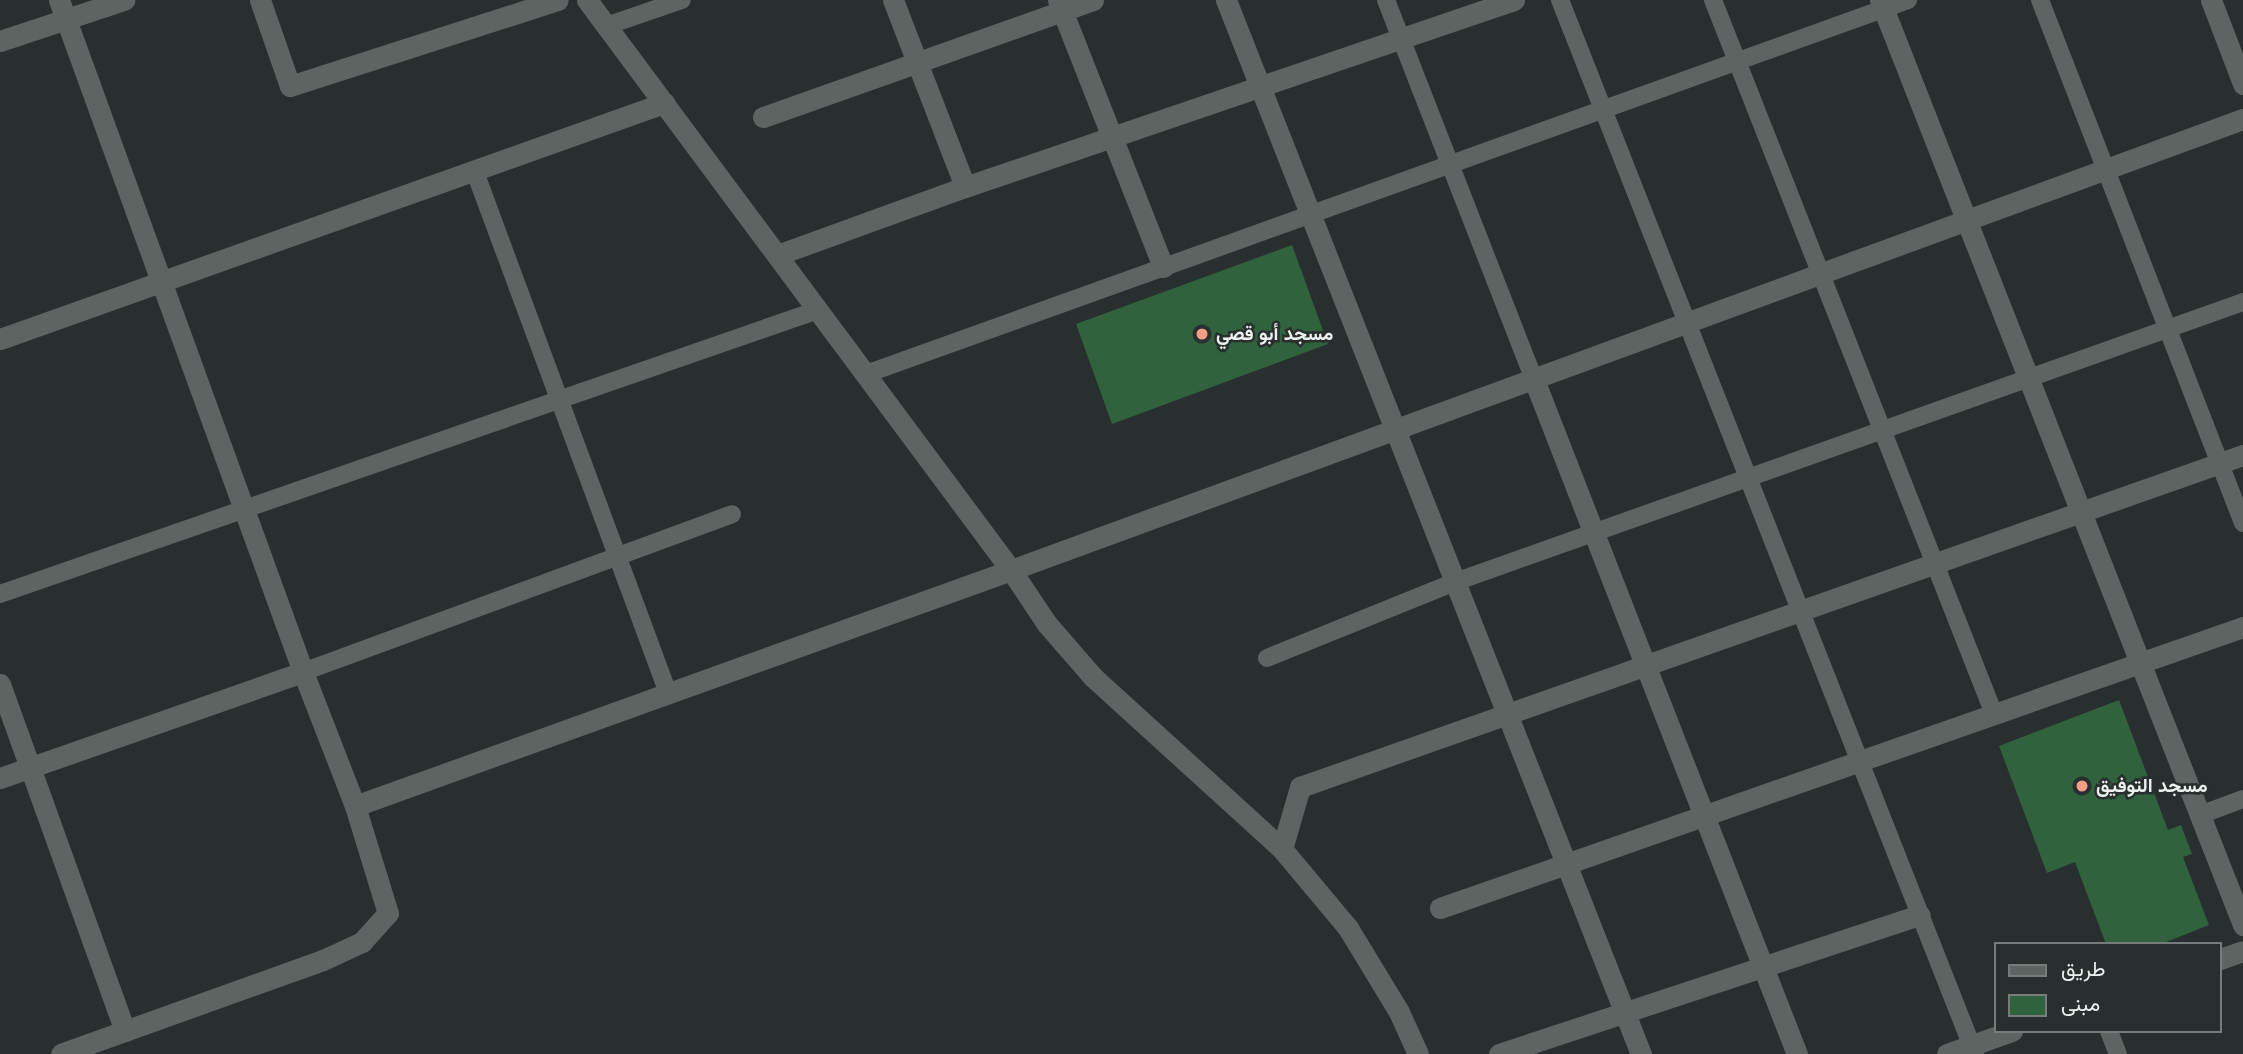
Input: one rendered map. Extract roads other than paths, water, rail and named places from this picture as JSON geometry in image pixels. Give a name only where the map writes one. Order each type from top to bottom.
[{"type":"street","points":[[0,41],[63,9],[124,0]]},
{"type":"street","points":[[260,0],[290,86],[558,0]]},
{"type":"street","points":[[587,0],[1011,570],[1048,624],[1093,677],[1282,849],[1348,928],[1399,1012],[1418,1054]]},
{"type":"street","points":[[893,0],[965,187]]},
{"type":"street","points":[[763,117],[918,63],[1060,5],[1093,0]]},
{"type":"street","points":[[1226,0],[1641,1054]]},
{"type":"street","points":[[777,255],[965,187],[1514,0]]},
{"type":"street","points":[[2211,0],[2243,84]]},
{"type":"street","points":[[1882,4],[2243,925]]},
{"type":"street","points":[[1060,5],[1163,268]]},
{"type":"street","points":[[61,1054],[263,984],[362,942],[388,913],[355,806],[303,673],[63,9]]},
{"type":"street","points":[[0,339],[664,103]]},
{"type":"street","points":[[355,806],[1011,570],[2243,119]]},
{"type":"street","points":[[1533,377],[1797,1054]]},
{"type":"street","points":[[1282,849],[1300,787],[2243,455]]},
{"type":"street","points":[[1440,908],[2243,627]]},
{"type":"street","points":[[0,778],[303,673]]},
{"type":"street","points":[[0,684],[125,1031]]},
{"type":"street","points":[[1499,1054],[1920,915]]},
{"type":"street","points":[[2222,958],[2243,951]]},
{"type":"street","points":[[1947,1054],[1973,1050],[2008,1033]]},
{"type":"lane","points":[[606,26],[681,0]]},
{"type":"lane","points":[[1385,0],[1533,377]]},
{"type":"lane","points":[[1560,0],[1973,1050]]},
{"type":"lane","points":[[1713,0],[1994,715]]},
{"type":"lane","points":[[866,374],[1737,61],[1882,4],[1908,0]]},
{"type":"lane","points":[[2040,0],[2243,523]]},
{"type":"lane","points":[[475,172],[668,693]]},
{"type":"lane","points":[[1267,658],[1455,582],[2243,302]]},
{"type":"lane","points":[[0,594],[818,310]]},
{"type":"lane","points":[[303,673],[732,514]]},
{"type":"lane","points":[[2200,815],[2243,799]]},
{"type":"lane","points":[[2110,1033],[2118,1054]]},
{"type":"place","name":"مسجد أبو قصي","points":[[1202,334]]},
{"type":"place","name":"مسجد التوفيق","points":[[2082,786]]}]
